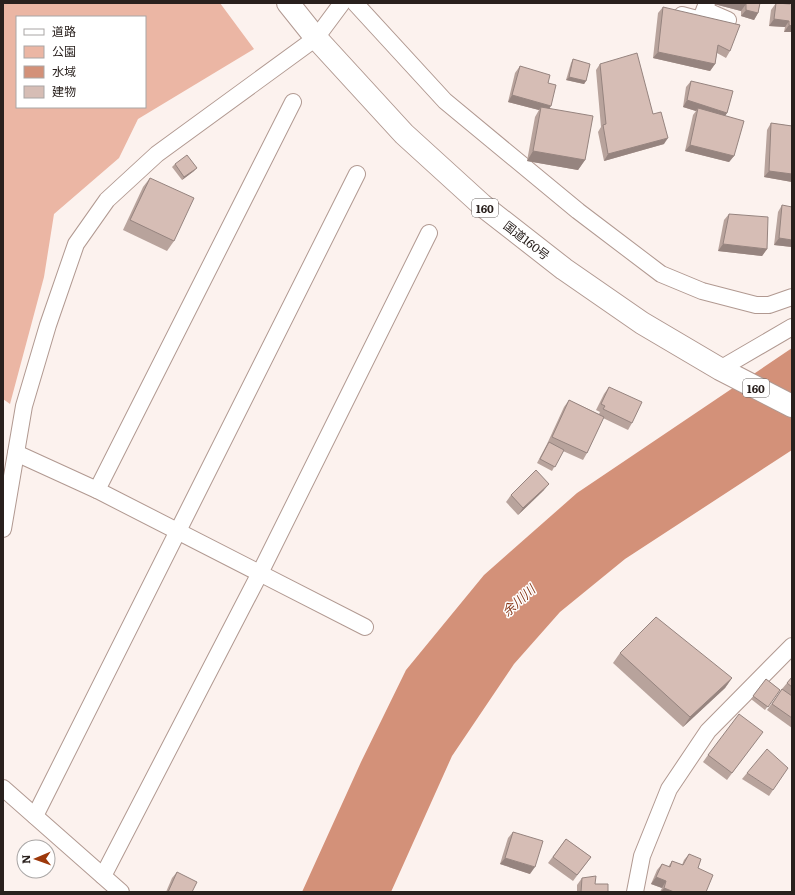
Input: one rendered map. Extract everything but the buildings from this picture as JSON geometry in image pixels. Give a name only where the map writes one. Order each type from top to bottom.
[{"type":"highway","name":"国道160号","points":[[288,3],[316,38],[404,134],[482,205],[564,269],[642,323],[720,369],[792,406]]},
{"type":"street","points":[[3,529],[24,406],[48,325],[76,244],[108,200],[156,154],[316,38],[342,3]]},
{"type":"street","points":[[355,3],[445,101],[578,211],[661,274],[702,291],[756,305],[769,305],[792,296]]},
{"type":"street","points":[[673,13],[697,19],[702,16],[706,6],[728,20]]},
{"type":"street","points":[[97,490],[293,102]]},
{"type":"street","points":[[35,816],[357,174]]},
{"type":"street","points":[[103,876],[260,573],[429,232]]},
{"type":"street","points":[[720,369],[792,327]]},
{"type":"street","points":[[16,452],[97,490],[364,627]]},
{"type":"street","points":[[635,892],[642,856],[669,789],[708,731],[792,646]]},
{"type":"street","points":[[3,788],[121,892]]},
{"type":"green space","points":[[3,3],[220,3],[254,49],[138,119],[119,158],[54,214],[44,277],[10,404],[3,399]]},
{"type":"water","name":"余川川","points":[[792,348],[792,450],[625,559],[560,612],[514,664],[452,756],[391,892],[302,892],[361,762],[406,670],[484,575],[577,493]]}]
